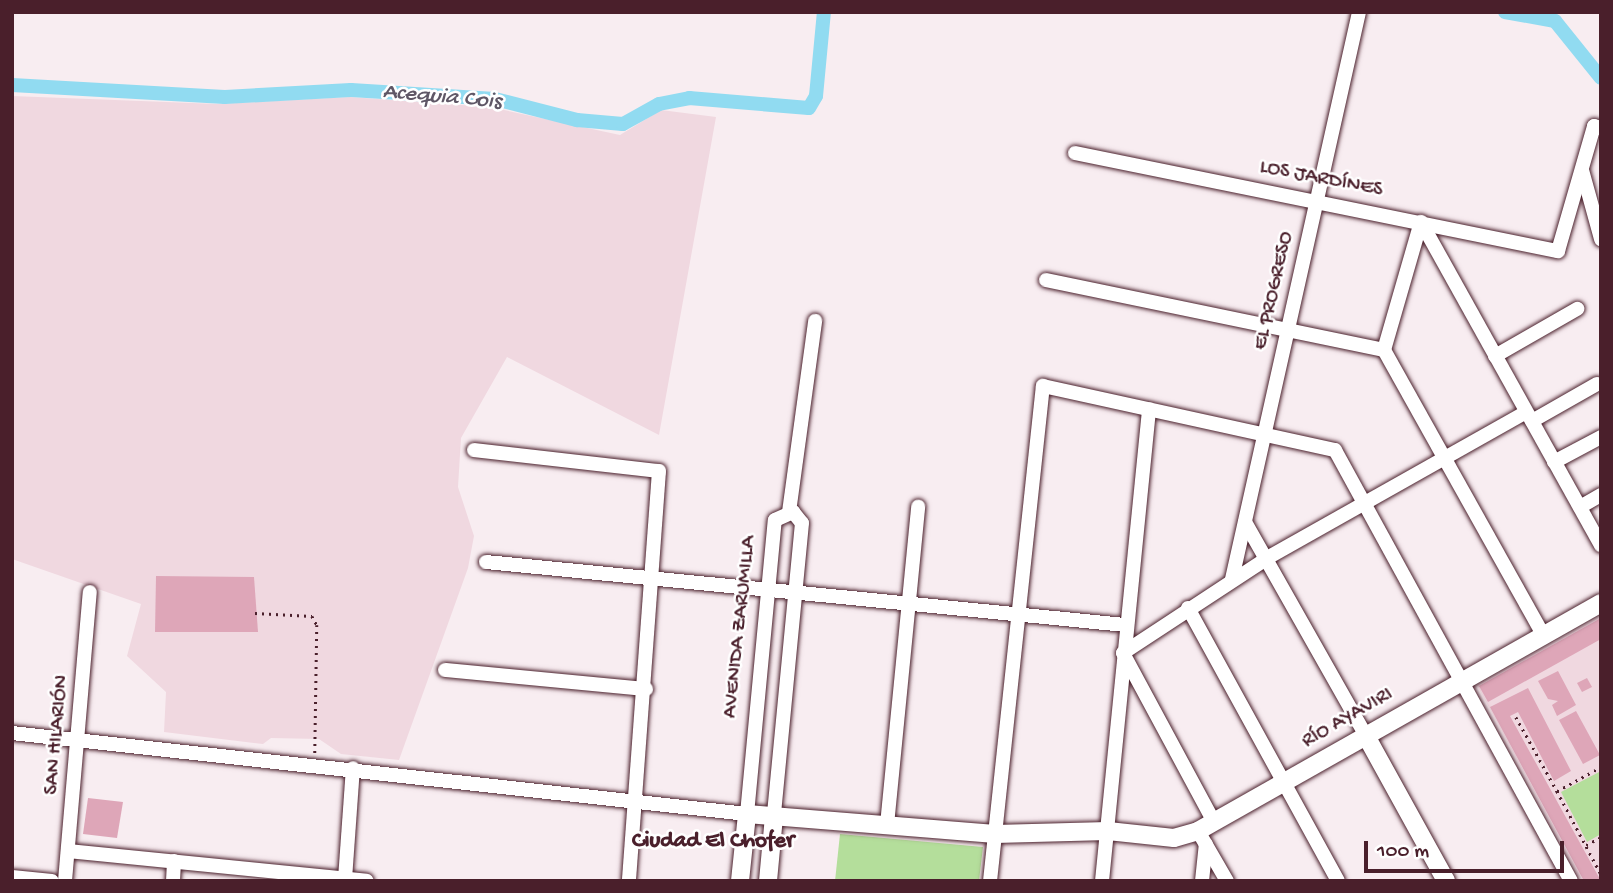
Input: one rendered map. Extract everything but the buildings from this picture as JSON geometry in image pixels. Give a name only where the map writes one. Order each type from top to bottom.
[{"type":"street","name":"EL PROGRESO","points":[[1232,579],[1359,12]]},
{"type":"street","points":[[1597,127],[1581,170],[1601,239]]},
{"type":"street","name":"LOS JARDÍNES","points":[[1075,153],[1558,251],[1581,170]]},
{"type":"street","points":[[1421,222],[1384,350],[1543,635]]},
{"type":"street","points":[[1421,222],[1601,545]]},
{"type":"street","points":[[1046,280],[1289,327],[1384,350]]},
{"type":"street","points":[[1495,356],[1577,309]]},
{"type":"street","points":[[768,881],[802,523],[789,512],[815,321]]},
{"type":"street","points":[[1123,653],[1269,556],[1444,458],[1597,384]]},
{"type":"street","points":[[990,881],[1043,386],[1335,450],[1465,679],[1571,881]]},
{"type":"street","points":[[1102,881],[1125,625],[1149,409]]},
{"type":"street","points":[[1555,462],[1601,437]]},
{"type":"street","points":[[474,450],[659,471],[655,579],[629,881]]},
{"type":"street","points":[[1580,507],[1601,495]]},
{"type":"street","points":[[887,825],[918,507]]},
{"type":"street","name":"AVENIDA ZARUMILLA","points":[[740,881],[766,588],[775,520],[789,512]]},
{"type":"street","points":[[1245,522],[1269,556],[1446,881]]},
{"type":"street","points":[[486,562],[1125,625]]},
{"type":"street","name":"SAN HILARIÓN","points":[[65,881],[81,739],[90,592]]},
{"type":"street","name":"RÍO AYAVIRI","points":[[747,814],[995,834],[1108,831],[1174,838],[1206,832],[1283,782],[1601,603]]},
{"type":"street","points":[[1188,608],[1338,881]]},
{"type":"street","points":[[1123,653],[1227,881]]},
{"type":"street","points":[[445,670],[646,690]]},
{"type":"street","points":[[12,733],[353,768],[747,814]]},
{"type":"street","points":[[345,878],[353,768]]},
{"type":"street","points":[[1202,881],[1206,832]]},
{"type":"street","points":[[68,851],[366,881]]},
{"type":"street","points":[[173,881],[174,861]]},
{"type":"street","points":[[12,877],[52,881]]},
{"type":"path","points":[[256,613],[312,616],[317,625],[315,764]]},
{"type":"path","points":[[1516,717],[1601,874]]},
{"type":"path","points":[[1557,791],[1601,767]]},
{"type":"path","points":[[1586,845],[1601,837]]},
{"type":"shaded area","points":[[12,96],[218,104],[350,97],[490,107],[620,135],[661,110],[716,117],[659,435],[507,357],[461,438],[458,487],[474,536],[468,568],[399,760],[341,754],[319,739],[271,738],[263,744],[164,732],[166,692],[127,656],[141,604],[12,559]]},
{"type":"shaded area","points":[[1601,616],[1601,881],[1582,881],[1477,685]]},
{"type":"green space","points":[[1601,771],[1601,834],[1587,842],[1561,792]]},
{"type":"green space","points":[[840,834],[983,847],[979,881],[835,881]]},
{"type":"waterway","name":"Acequia Cois","points":[[12,85],[225,97],[351,90],[495,99],[577,120],[623,124],[659,104],[689,98],[809,108],[816,96],[824,12]]},
{"type":"waterway","name":"Acequia Cois","points":[[1505,12],[1555,21],[1601,78]]},
{"type":"district","name":"Ciudad El Chofer","points":[[713,842]]}]
